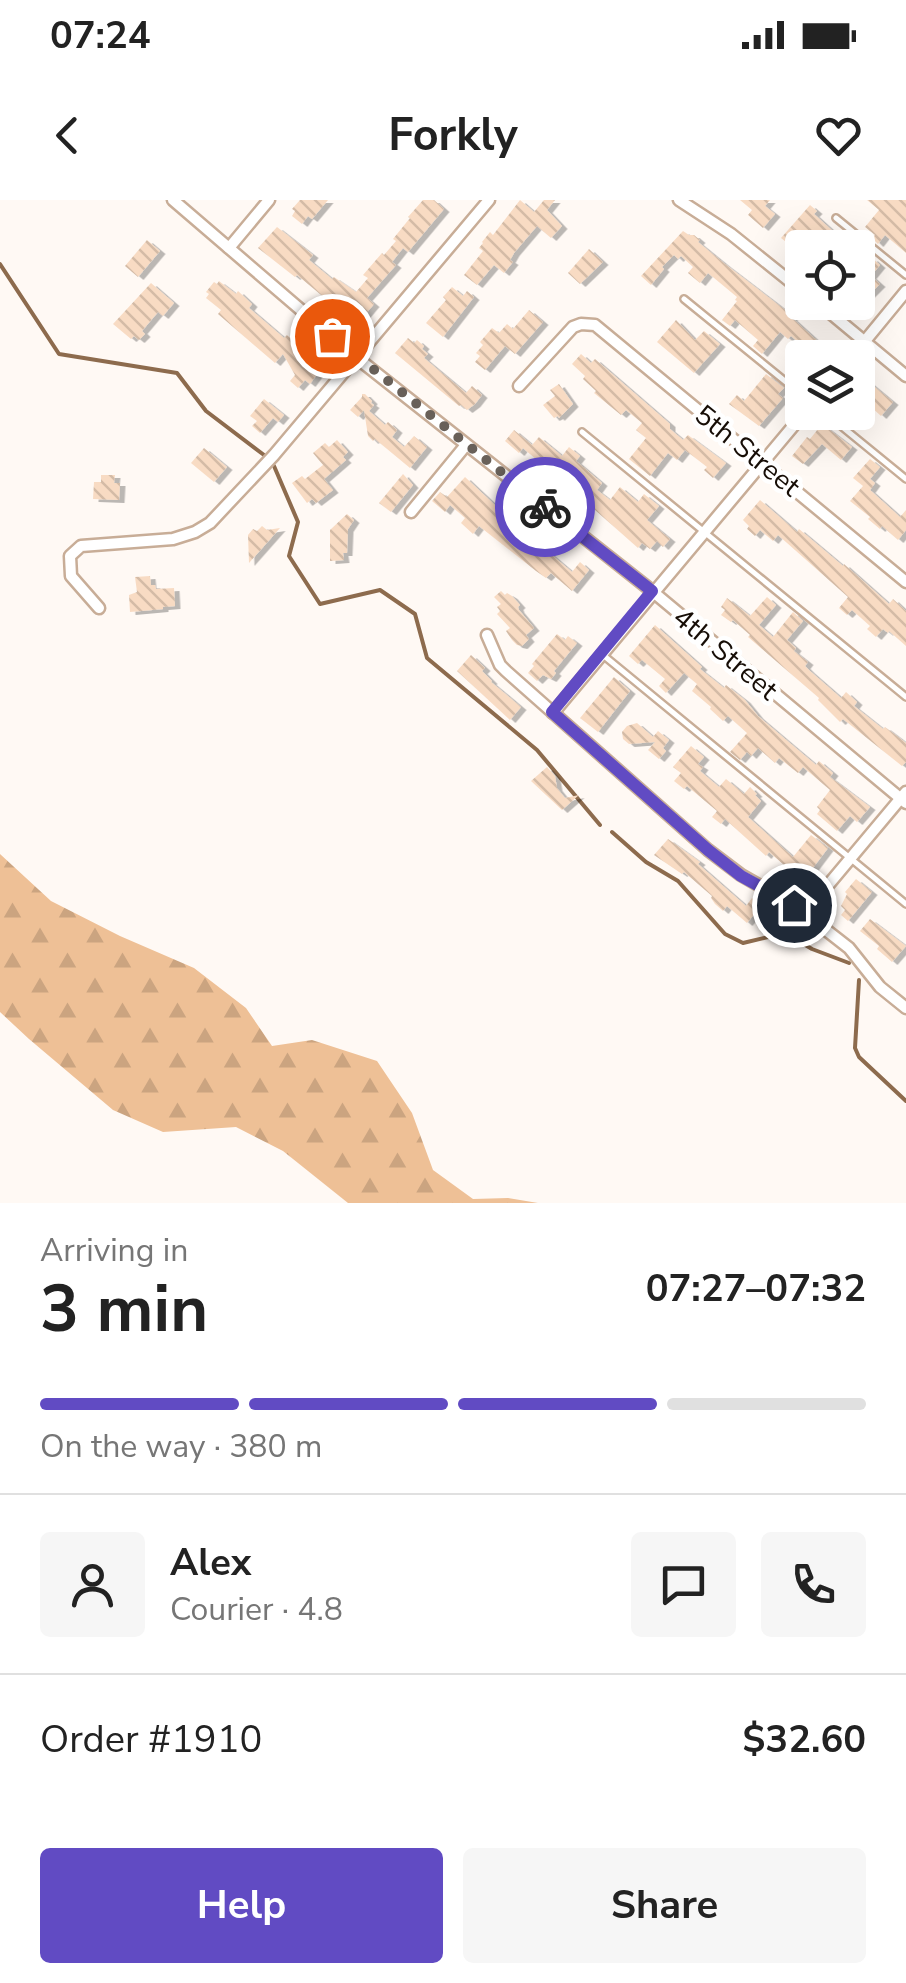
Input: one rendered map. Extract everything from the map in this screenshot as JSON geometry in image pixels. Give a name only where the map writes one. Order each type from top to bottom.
[{"type":"street","name":"4th Street","points":[[173,200],[357,358],[652,591],[904,798]]},
{"type":"street","points":[[229,248],[270,200]]},
{"type":"street","points":[[99,608],[71,576],[70,556],[76,549],[89,544],[173,540],[210,524],[255,477],[489,200]]},
{"type":"street","points":[[682,201],[785,277]]},
{"type":"street","points":[[865,340],[906,291]]},
{"type":"street","points":[[839,320],[863,340]]},
{"type":"street","name":"5th Street","points":[[519,386],[573,327],[595,325],[906,582]]},
{"type":"street","points":[[875,350],[906,376]]},
{"type":"street","points":[[552,712],[789,430]]},
{"type":"street","points":[[411,512],[466,445]]},
{"type":"street","points":[[487,635],[506,671],[552,712],[708,850],[741,876],[794,905],[850,948],[880,986],[906,1008]]},
{"type":"street","points":[[804,914],[904,798]]},
{"type":"lane","points":[[836,218],[906,275]]},
{"type":"lane","points":[[684,299],[785,381]]},
{"type":"lane","points":[[846,430],[906,480]]},
{"type":"lane","points":[[582,432],[906,697]]},
{"type":"lane","points":[[602,653],[906,904]]},
{"type":"green space","points":[[0,854],[51,901],[194,968],[246,1008],[272,1046],[312,1040],[377,1061],[412,1113],[433,1170],[473,1199],[508,1198],[538,1203],[348,1203],[283,1151],[236,1127],[163,1132],[113,1110],[0,1012]]},
{"type":"building","points":[[300,200],[328,200],[312,219],[308,216],[302,224],[292,216],[292,209]]},
{"type":"building","points":[[423,200],[434,200],[444,209],[408,252],[403,248],[392,262],[396,265],[367,298],[374,304],[364,316],[355,309],[345,321],[323,303],[326,299],[258,248],[277,227],[313,255],[309,260],[332,279],[356,292],[368,278],[363,275],[396,241],[393,239]]},
{"type":"building","points":[[520,200],[534,212],[544,200],[555,200],[547,210],[562,226],[551,238],[537,226],[514,253],[510,260],[513,262],[504,273],[494,265],[477,285],[464,275],[483,251],[479,248],[482,242],[490,232],[493,235]]},
{"type":"building","points":[[740,200],[770,200],[765,206],[775,214],[763,228],[748,215],[752,210]]},
{"type":"building","points":[[867,200],[906,200],[906,253],[885,235],[878,244],[875,230],[865,227],[879,210]]},
{"type":"building","points":[[810,205],[832,230],[788,230]]},
{"type":"building","points":[[683,231],[694,235],[785,310],[785,320],[794,320],[816,340],[796,340],[791,336],[788,339],[780,332],[762,354],[753,346],[758,340],[735,320],[730,326],[722,320],[737,297],[708,273],[700,283],[688,273],[693,267],[681,256],[678,259],[674,255],[651,285],[641,276]]},
{"type":"building","points":[[147,240],[160,251],[138,277],[125,266]]},
{"type":"building","points":[[589,249],[603,262],[580,284],[568,273]]},
{"type":"building","points":[[219,281],[236,294],[238,291],[252,304],[249,308],[284,338],[287,335],[309,359],[313,356],[324,365],[310,384],[305,380],[298,388],[290,381],[295,375],[283,354],[275,363],[218,314],[221,310],[206,298],[206,292]]},
{"type":"building","points":[[151,283],[174,303],[163,316],[158,312],[139,340],[134,336],[131,339],[113,324]]},
{"type":"building","points":[[452,287],[463,296],[467,291],[474,297],[443,337],[426,323]]},
{"type":"building","points":[[529,310],[543,322],[515,354],[505,346],[485,370],[475,362],[483,345],[480,342],[492,328],[499,333],[507,324],[513,329]]},
{"type":"building","points":[[676,320],[695,340],[704,331],[720,344],[694,373],[657,342]]},
{"type":"building","points":[[408,338],[424,346],[422,349],[428,354],[424,358],[466,393],[472,386],[482,395],[475,404],[467,410],[459,406],[395,353]]},
{"type":"building","points":[[581,354],[591,363],[595,359],[683,440],[688,435],[726,463],[713,478],[704,470],[707,467],[685,450],[677,460],[668,453],[650,476],[629,459],[646,438],[636,430],[642,423],[626,410],[621,415],[594,393],[583,379],[585,376],[572,364]]},
{"type":"building","points":[[766,374],[784,388],[778,394],[783,398],[759,426],[729,404],[737,395],[744,401]]},
{"type":"building","points":[[559,384],[573,404],[554,418],[543,405],[555,396],[550,390]]},
{"type":"building","points":[[875,387],[893,402],[881,416],[875,411]]},
{"type":"building","points":[[362,394],[374,405],[369,411],[397,430],[392,437],[404,447],[414,436],[427,447],[410,468],[368,436],[364,410],[358,417],[350,410]]},
{"type":"building","points":[[264,399],[284,415],[278,422],[273,418],[260,433],[252,426],[257,421],[250,416]]},
{"type":"building","points":[[514,430],[532,445],[539,437],[562,456],[569,447],[580,456],[576,461],[602,483],[597,490],[610,500],[620,487],[638,502],[644,494],[659,506],[647,520],[670,539],[663,547],[657,541],[650,549],[642,543],[638,548],[586,502],[580,503],[549,479],[553,474],[523,448],[519,453],[505,441]]},
{"type":"building","points":[[817,430],[830,430],[852,447],[841,460],[822,444],[803,464],[792,456],[807,437],[810,439]]},
{"type":"building","points":[[337,440],[348,452],[343,457],[346,460],[324,479],[333,490],[316,503],[312,499],[307,503],[292,483],[302,476],[305,479],[323,465],[313,453],[325,443],[329,447]]},
{"type":"building","points":[[204,448],[227,467],[214,482],[191,463]]},
{"type":"building","points":[[870,459],[880,467],[870,479],[875,483],[870,490],[900,517],[906,510],[906,530],[898,540],[850,501],[863,486],[853,478]]},
{"type":"building","points":[[403,474],[413,485],[391,512],[379,503]]},
{"type":"building","points":[[101,475],[115,475],[114,483],[120,483],[119,500],[93,499],[94,482],[101,482]]},
{"type":"building","points":[[465,477],[530,538],[534,533],[544,541],[540,545],[572,572],[580,562],[589,570],[572,591],[551,573],[546,578],[479,526],[473,534],[461,523],[465,518],[450,505],[445,512],[432,501],[440,492],[447,497]]},
{"type":"building","points":[[760,500],[889,604],[893,599],[906,611],[906,646],[883,629],[876,637],[852,610],[847,615],[839,608],[848,597],[778,535],[773,541],[760,530],[755,536],[747,529],[749,526],[743,520]]},
{"type":"building","points":[[347,514],[354,520],[348,529],[347,553],[343,553],[344,560],[330,561],[330,530]]},
{"type":"building","points":[[262,526],[267,530],[280,528],[249,563],[248,535]]},
{"type":"building","points":[[150,576],[156,589],[174,588],[175,606],[130,612],[129,595],[137,592],[135,577]]},
{"type":"building","points":[[501,591],[512,596],[534,628],[522,646],[512,640],[506,631],[510,628],[497,614],[501,604],[494,597]]},
{"type":"building","points":[[767,597],[776,605],[759,625],[773,637],[793,612],[803,621],[787,640],[796,648],[794,651],[841,698],[846,692],[857,702],[854,706],[906,743],[906,762],[902,766],[843,719],[840,722],[750,635],[721,615],[727,598],[750,616]]},
{"type":"building","points":[[655,625],[700,669],[745,700],[758,716],[816,765],[819,761],[833,773],[830,777],[870,807],[857,822],[850,816],[837,831],[817,814],[817,807],[830,790],[803,767],[798,773],[779,758],[775,763],[758,748],[740,760],[730,752],[747,733],[728,716],[723,721],[710,709],[692,691],[697,684],[684,673],[666,693],[659,686],[665,679],[642,660],[638,664],[629,656]]},
{"type":"building","points":[[557,634],[577,643],[551,679],[543,675],[537,681],[528,673]]},
{"type":"building","points":[[471,655],[485,668],[482,671],[491,682],[521,707],[510,720],[457,671]]},
{"type":"building","points":[[614,677],[630,691],[598,732],[580,718]]},
{"type":"building","points":[[637,723],[653,737],[658,731],[669,740],[659,759],[648,750],[655,742],[629,744],[623,739],[622,732],[627,726]]},
{"type":"building","points":[[691,746],[704,757],[698,764],[703,767],[700,771],[719,787],[726,779],[744,794],[750,787],[757,794],[761,801],[748,817],[793,857],[811,835],[828,848],[800,885],[769,852],[766,856],[725,819],[721,824],[712,817],[717,811],[687,786],[684,789],[674,781],[681,773],[673,767]]},
{"type":"building","points":[[547,767],[565,798],[579,795],[562,810],[531,781]]},
{"type":"building","points":[[668,839],[700,862],[746,906],[752,898],[761,906],[747,923],[727,906],[723,911],[684,872],[654,855]]},
{"type":"building","points":[[856,879],[872,892],[848,921],[841,915],[845,910],[841,906],[845,892]]},
{"type":"building","points":[[870,919],[906,946],[892,962],[860,931]]},
{"type":"waterway","points":[[0,264],[59,354],[177,373],[206,411],[264,455]]},
{"type":"waterway","points":[[274,466],[298,522],[289,556],[320,604],[380,590],[415,614],[427,658],[537,750],[600,825]]},
{"type":"waterway","points":[[612,832],[646,862],[678,881],[725,934],[743,943],[785,933],[812,949],[849,963]]},
{"type":"waterway","points":[[859,980],[855,1048],[859,1057],[906,1101]]},
{"type":"way so far","points":[[332,336],[545,507]]},
{"type":"route","points":[[545,507],[652,591],[552,712],[708,850],[741,876],[794,905]]}]
